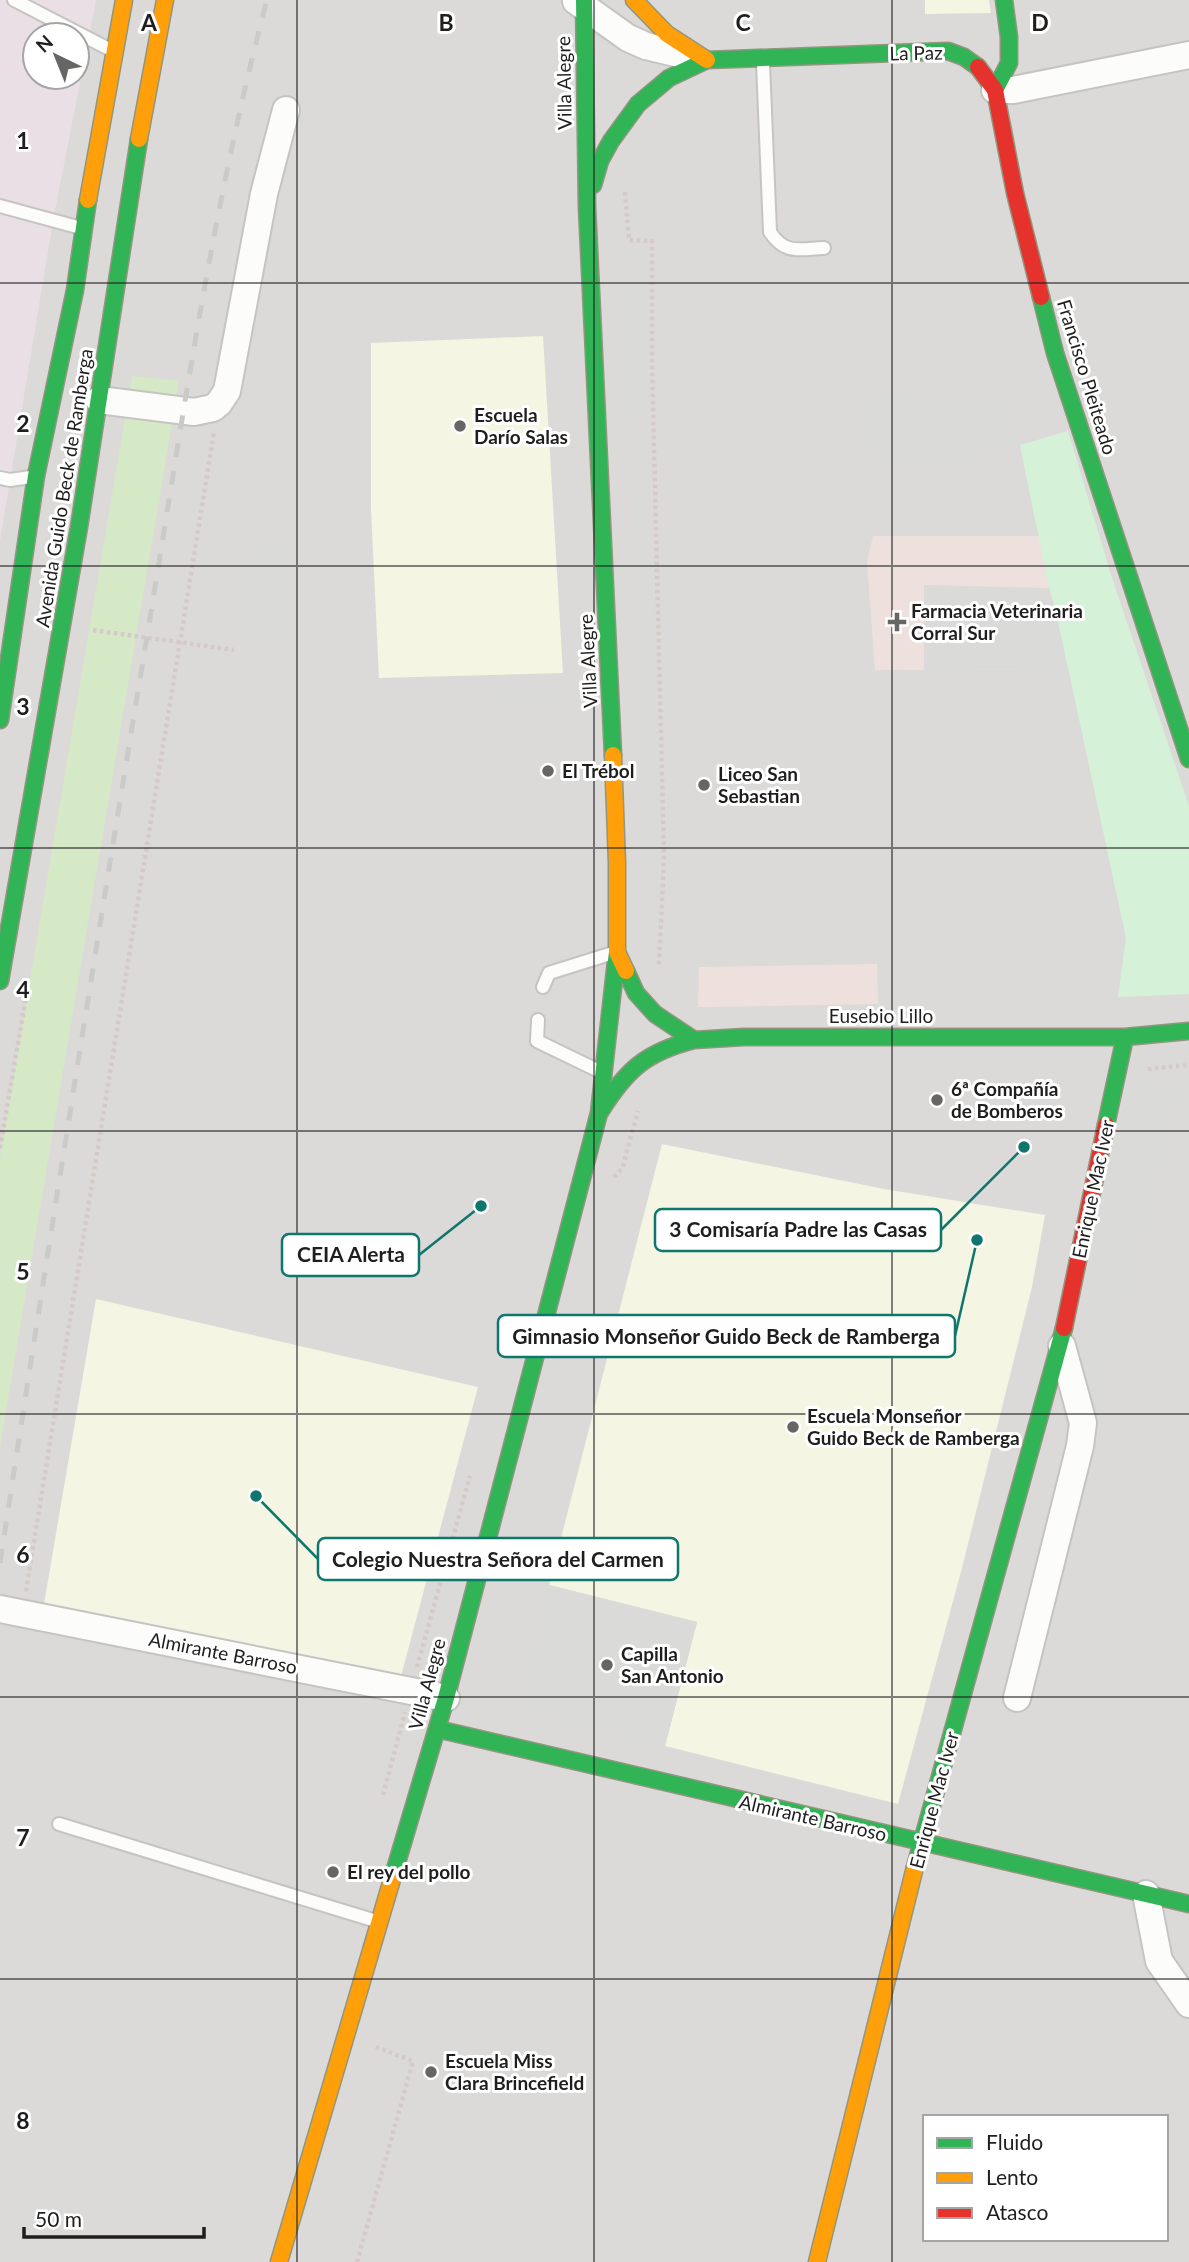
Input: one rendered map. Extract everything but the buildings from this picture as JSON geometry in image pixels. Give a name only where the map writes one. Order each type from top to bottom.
[{"type":"main road","name":"Avenida Guido Beck de Ramberga","points":[[0,981],[49,713],[80,481],[100,400],[134,166],[134,55],[124,0]]},
{"type":"main road","name":"Avenida Guido Beck de Ramberga","points":[[1,710],[36,476],[75,290],[83,229],[134,55],[165,0]]},
{"type":"main road","points":[[995,90],[1009,62],[1004,0]]},
{"type":"main road","name":"Villa Alegre","points":[[279,2262],[446,1698],[599,1113],[617,952],[617,863],[587,207],[581,3]]},
{"type":"main road","points":[[642,5],[678,43],[707,60]]},
{"type":"main road","name":"La Paz","points":[[707,60],[948,51],[960,54],[980,66],[995,90]]},
{"type":"main road","name":"Villa Alegre","points":[[587,207],[600,161],[623,122],[638,104],[661,84],[707,60]]},
{"type":"main road","name":"Francisco Pleiteado","points":[[995,90],[1015,193],[1055,353],[1189,759]]},
{"type":"main road","points":[[36,476],[54,478]]},
{"type":"main road","points":[[617,952],[636,993],[675,1029],[694,1040]]},
{"type":"main road","name":"Eusebio Lillo","points":[[694,1040],[758,1037],[1125,1037],[1188,1030]]},
{"type":"main road","name":"Enrique Mac Iver","points":[[817,2262],[922,1843],[1061,1341],[1125,1037]]},
{"type":"main road","name":"Villa Alegre","points":[[599,1113],[615,1086],[650,1054],[668,1046],[694,1040]]},
{"type":"main road","name":"Almirante Barroso","points":[[437,1729],[1189,1904]]},
{"type":"street","points":[[581,3],[628,38],[646,46],[707,60]]},
{"type":"street","points":[[995,90],[1013,90],[1189,55]]},
{"type":"street","points":[[100,400],[194,412],[204,411],[219,403],[228,391],[264,194],[286,110]]},
{"type":"street","points":[[1,710],[49,713]]},
{"type":"street","name":"Enrique Mac Iver","points":[[1017,1698],[1082,1434],[1083,1423],[1061,1341]]},
{"type":"street","name":"Almirante Barroso","points":[[11,1611],[446,1698]]},
{"type":"street","points":[[1146,1894],[1158,1961],[1189,2004]]},
{"type":"lane","points":[[14,0],[134,55]]},
{"type":"lane","points":[[763,58],[770,232],[778,244],[787,249],[824,248]]},
{"type":"lane","points":[[0,206],[83,229]]},
{"type":"lane","points":[[0,478],[10,481],[36,476]]},
{"type":"lane","points":[[543,987],[549,973],[617,952]]},
{"type":"lane","points":[[538,1020],[537,1041],[602,1073]]},
{"type":"lane","points":[[59,1824],[380,1922]]},
{"type":"path","points":[[625,191],[629,240],[652,241],[652,366],[664,857],[658,976]]},
{"type":"path","points":[[11,1611],[219,403]]},
{"type":"path","points":[[62,625],[234,650]]},
{"type":"path","points":[[580,1187],[611,1181],[622,1169],[641,1102]]},
{"type":"shaded area","points":[[0,0],[1189,0],[1189,2262],[0,2262]]},
{"type":"shaded area","points":[[0,0],[96,0],[91,26],[91,21],[21,21],[21,91],[78,91],[53,221],[0,541]]},
{"type":"shaded area","points":[[925,0],[989,0],[991,13],[925,14]]},
{"type":"shaded area","points":[[625,281],[647,291],[646,382],[661,870],[642,863]]},
{"type":"shaded area","name":"Escuela Darío Salas","points":[[543,336],[563,673],[379,678],[371,509],[371,343]]},
{"type":"shaded area","points":[[865,392],[1009,394],[1020,445],[976,446],[974,461],[869,460]]},
{"type":"shaded area","points":[[247,533],[295,533],[288,652],[239,631]]},
{"type":"shaded area","points":[[873,536],[1040,536],[1068,669],[875,670],[867,562]]},
{"type":"shaded area","points":[[924,585],[1049,588],[1068,669],[924,670]]},
{"type":"shaded area","points":[[487,687],[561,687],[560,703],[488,702]]},
{"type":"shaded area","points":[[877,964],[878,1004],[698,1007],[699,967]]},
{"type":"shaded area","points":[[1124,1079],[1183,1084],[1093,1440],[1076,1352]]},
{"type":"shaded area","name":"Escuela Monseñor Guido Beck de Ramberga","points":[[662,1144],[884,1189],[1045,1215],[1032,1287],[962,1568],[898,1804],[665,1746],[697,1622],[549,1585]]},
{"type":"shaded area","points":[[96,1299],[478,1387],[400,1680],[44,1604]]},
{"type":"shaded area","name":"Capilla San Antonio","points":[[549,1585],[697,1622],[665,1746],[517,1709]]},
{"type":"green space","points":[[132,376],[179,381],[0,1447],[0,1158]]},
{"type":"green space","points":[[1068,431],[1111,575],[1189,806],[1189,994],[1118,997],[1126,938],[1020,445]]},
{"type":"railway","points":[[0,1563],[188,385],[215,230],[267,0]]},
{"type":"traffic: fast","points":[[584,0],[587,207],[613,755]]},
{"type":"traffic: fast","points":[[995,90],[1009,63],[1004,0]]},
{"type":"traffic: fast","points":[[593,185],[600,161],[611,141],[638,104],[669,78],[707,60],[948,51],[964,57],[978,67]]},
{"type":"traffic: fast","points":[[0,981],[79,527],[139,139]]},
{"type":"traffic: fast","points":[[0,720],[36,476],[75,290],[88,200]]},
{"type":"traffic: fast","points":[[1041,297],[1055,353],[1189,759]]},
{"type":"traffic: fast","points":[[393,1876],[446,1698],[599,1113],[617,952]]},
{"type":"traffic: fast","points":[[626,971],[636,993],[655,1014],[694,1040],[744,1037],[1125,1037],[1189,1031]]},
{"type":"traffic: fast","points":[[1106,1125],[1125,1037]]},
{"type":"traffic: fast","points":[[600,1112],[619,1085],[639,1065],[663,1050],[694,1040]]},
{"type":"traffic: fast","points":[[915,1867],[1064,1328]]},
{"type":"traffic: fast","points":[[437,1729],[1189,1904]]},
{"type":"traffic: slow","points":[[88,200],[124,0]]},
{"type":"traffic: slow","points":[[139,139],[165,0]]},
{"type":"traffic: slow","points":[[634,0],[667,34],[707,60]]},
{"type":"traffic: slow","points":[[613,755],[617,952],[626,971]]},
{"type":"traffic: slow","points":[[817,2262],[915,1867]]},
{"type":"traffic: slow","points":[[279,2262],[393,1876]]},
{"type":"traffic: jam","points":[[978,67],[995,90],[1015,193],[1041,297]]},
{"type":"traffic: jam","points":[[1064,1328],[1106,1125]]},
{"type":"place","name":"Escuela Darío Salas","points":[[460,426]]},
{"type":"place","name":"Farmacia Veterinaria Corral Sur","points":[[897,622]]},
{"type":"place","name":"El Trébol","points":[[548,771]]},
{"type":"place","name":"Liceo San Sebastian","points":[[704,785]]},
{"type":"place","name":"6ª Compañía de Bomberos","points":[[937,1100]]},
{"type":"place","name":"3 Comisaría Padre las Casas","points":[[1024,1147]]},
{"type":"place","name":"CEIA Alerta","points":[[481,1206]]},
{"type":"place","name":"Gimnasio Monseñor Guido Beck de Ramberga","points":[[977,1240]]},
{"type":"place","name":"Escuela Monseñor Guido Beck de Ramberga","points":[[793,1427]]},
{"type":"place","name":"Colegio Nuestra Señora del Carmen","points":[[256,1496]]},
{"type":"place","name":"Capilla San Antonio","points":[[607,1665]]},
{"type":"place","name":"El rey del pollo","points":[[333,1872]]},
{"type":"place","name":"Escuela Miss Clara Brincefield","points":[[431,2072]]}]
